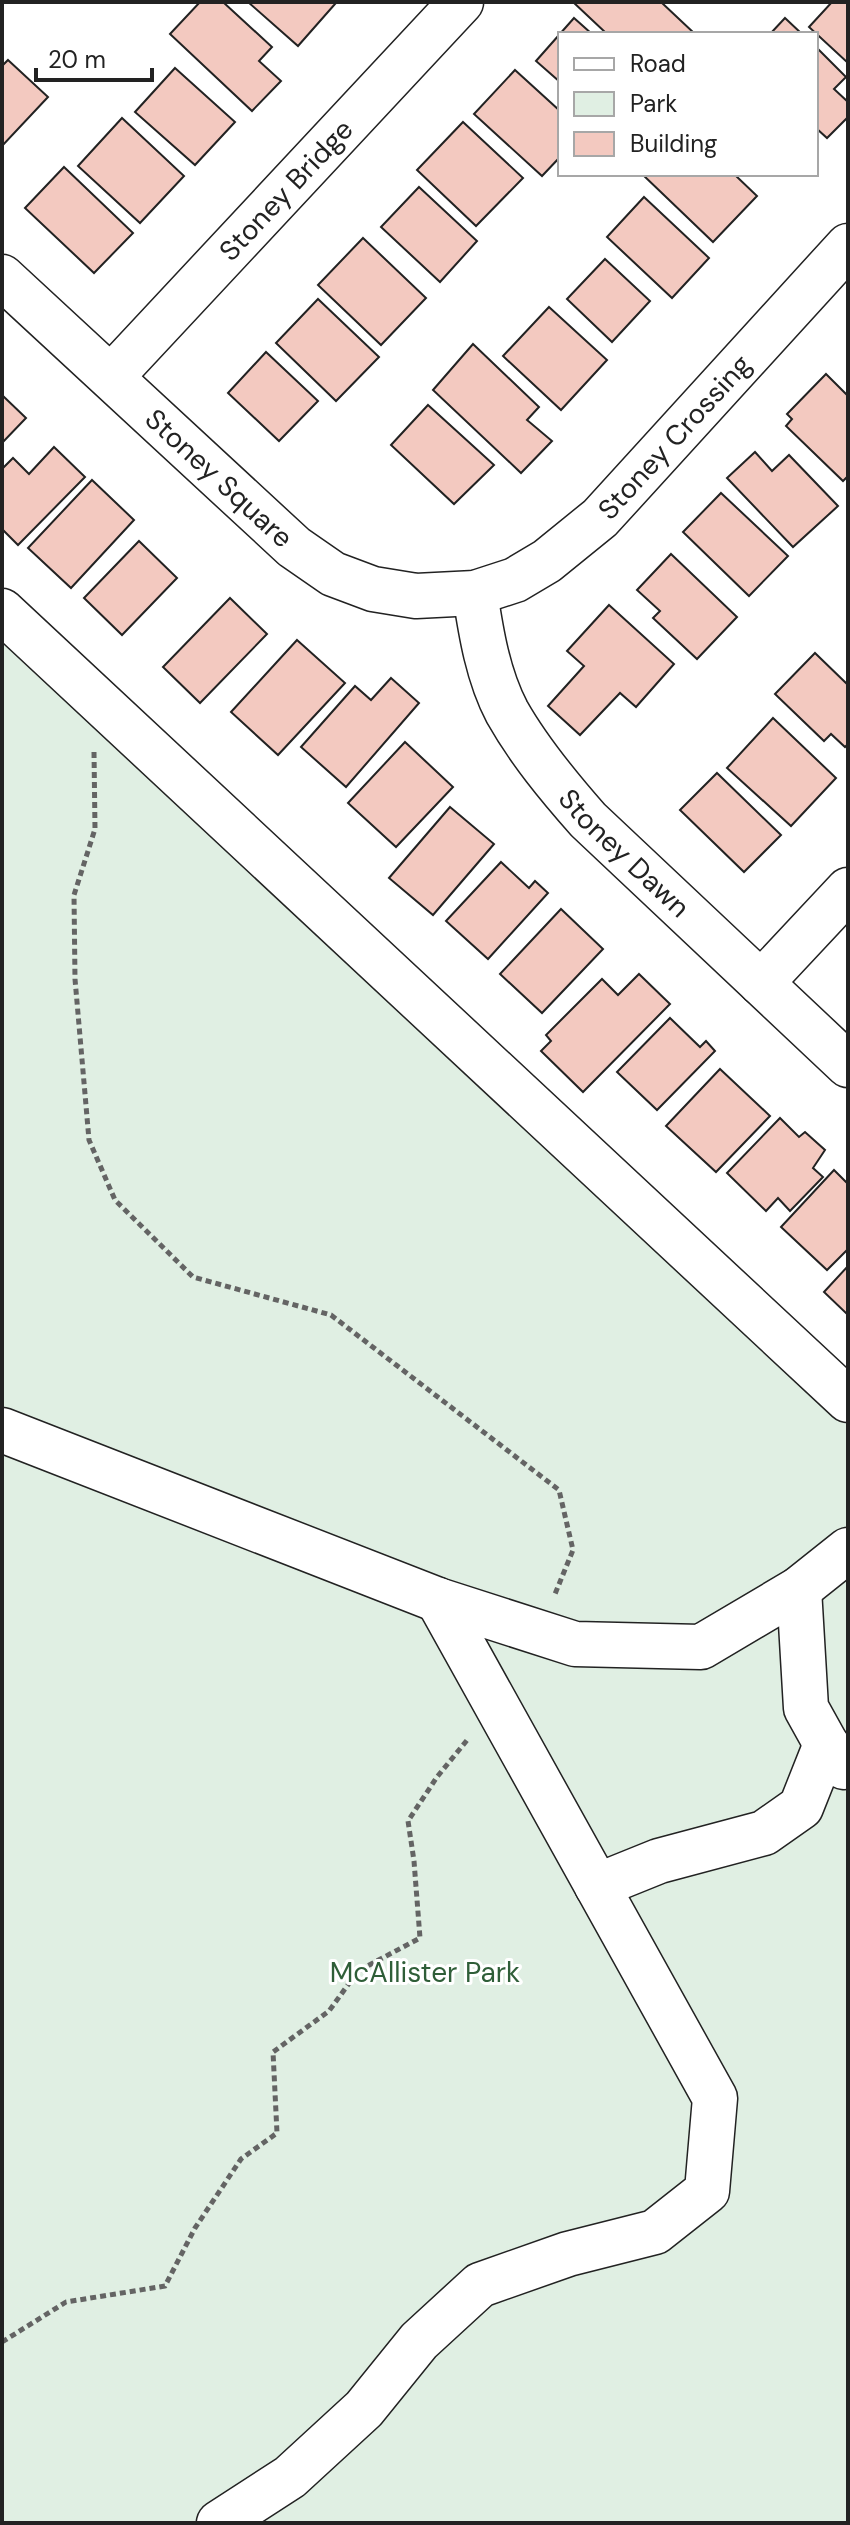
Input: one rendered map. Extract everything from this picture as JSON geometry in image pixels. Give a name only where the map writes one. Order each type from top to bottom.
[{"type":"street","name":"Stoney Bridge","points":[[111,377],[461,2]]},
{"type":"street","name":"Stoney Crossing","points":[[475,593],[515,580],[547,561],[600,518],[848,246]]},
{"type":"street","name":"Stoney Square","points":[[2,277],[294,547],[333,574],[373,589],[416,596],[475,593]]},
{"type":"street","name":"Stoney Dawn","points":[[475,593],[489,661],[507,711],[551,777],[588,820],[848,1065]]},
{"type":"street","points":[[2,611],[848,1400]]},
{"type":"street","points":[[761,983],[848,890]]},
{"type":"street","points":[[2,1430],[438,1600],[575,1644],[701,1647],[799,1589],[848,1550]]},
{"type":"street","points":[[597,1886],[659,1861],[764,1833],[801,1807],[837,1758],[806,1708],[799,1589]]},
{"type":"street","points":[[219,2523],[301,2467],[364,2409],[419,2341],[480,2285],[568,2254],[655,2232],[707,2191],[715,2098],[438,1600]]},
{"type":"green space","name":"McAllister Park","points":[[2,628],[848,1421],[848,2523],[2,2523]]},
{"type":"building","points":[[200,2],[223,2],[272,47],[259,61],[281,81],[252,111],[170,34]]},
{"type":"building","points":[[248,2],[333,2],[335,4],[298,46]]},
{"type":"building","points":[[573,2],[661,2],[693,32],[605,32]]},
{"type":"building","points":[[832,2],[848,2],[848,63],[818,32],[809,27]]},
{"type":"building","points":[[574,18],[590,32],[562,32]]},
{"type":"building","points":[[785,18],[800,32],[772,32]]},
{"type":"building","points":[[558,36],[558,80],[536,61]]},
{"type":"building","points":[[818,49],[846,77],[834,89],[848,102],[848,117],[827,138],[818,130]]},
{"type":"building","points":[[8,60],[48,97],[2,146],[2,66]]},
{"type":"building","points":[[175,68],[235,122],[195,165],[135,112]]},
{"type":"building","points":[[515,70],[558,109],[558,159],[542,176],[474,114]]},
{"type":"building","points":[[122,118],[184,176],[140,223],[78,166]]},
{"type":"building","points":[[463,122],[523,178],[476,226],[417,170]]},
{"type":"building","points":[[64,167],[133,233],[94,273],[25,208]]},
{"type":"building","points":[[644,176],[736,176],[757,196],[713,242]]},
{"type":"building","points":[[419,187],[477,241],[440,282],[381,227]]},
{"type":"building","points":[[644,197],[709,258],[672,298],[607,237]]},
{"type":"building","points":[[363,238],[426,298],[381,345],[318,285]]},
{"type":"building","points":[[605,259],[650,301],[612,342],[567,299]]},
{"type":"building","points":[[318,299],[379,357],[336,401],[276,343]]},
{"type":"building","points":[[549,307],[607,360],[561,410],[503,356]]},
{"type":"building","points":[[473,344],[539,407],[527,420],[552,441],[521,473],[433,390]]},
{"type":"building","points":[[266,352],[318,401],[279,441],[228,393]]},
{"type":"building","points":[[826,374],[848,396],[848,476],[843,481],[786,426],[792,419],[787,414]]},
{"type":"building","points":[[2,395],[26,418],[2,443]]},
{"type":"building","points":[[428,405],[494,465],[454,504],[391,445]]},
{"type":"building","points":[[54,447],[85,477],[18,545],[2,529],[2,469],[13,458],[29,474]]},
{"type":"building","points":[[755,452],[772,471],[789,455],[838,506],[793,547],[727,478]]},
{"type":"building","points":[[92,480],[134,520],[71,588],[28,548]]},
{"type":"building","points":[[721,493],[788,556],[749,596],[683,532]]},
{"type":"building","points":[[139,541],[177,578],[122,635],[84,598]]},
{"type":"building","points":[[671,554],[737,617],[697,659],[653,618],[660,611],[637,590]]},
{"type":"building","points":[[230,598],[267,634],[200,703],[163,667]]},
{"type":"building","points":[[609,605],[674,664],[636,707],[620,693],[580,735],[548,706],[584,666],[567,651]]},
{"type":"building","points":[[297,640],[345,683],[278,755],[231,712]]},
{"type":"building","points":[[815,653],[848,685],[848,744],[845,747],[831,734],[824,741],[775,694]]},
{"type":"building","points":[[391,678],[419,703],[346,787],[301,747],[355,686],[371,700]]},
{"type":"building","points":[[773,718],[836,778],[791,826],[727,768]]},
{"type":"building","points":[[405,742],[453,787],[396,847],[348,803]]},
{"type":"building","points":[[717,773],[781,835],[744,872],[680,810]]},
{"type":"building","points":[[450,807],[494,844],[433,915],[389,878]]},
{"type":"building","points":[[501,862],[529,888],[535,881],[548,893],[488,959],[446,921]]},
{"type":"building","points":[[561,909],[603,949],[542,1013],[500,974]]},
{"type":"building","points":[[639,974],[670,1004],[583,1092],[541,1051],[551,1041],[546,1035],[602,979],[618,995]]},
{"type":"building","points":[[670,1018],[700,1047],[706,1041],[715,1051],[657,1110],[617,1072]]},
{"type":"building","points":[[720,1069],[770,1116],[716,1172],[666,1126]]},
{"type":"building","points":[[780,1118],[799,1137],[805,1132],[825,1150],[813,1168],[823,1177],[790,1211],[778,1198],[766,1211],[727,1173]]},
{"type":"building","points":[[834,1170],[848,1184],[848,1249],[827,1270],[781,1227]]},
{"type":"building","points":[[848,1266],[848,1315],[824,1292]]}]
